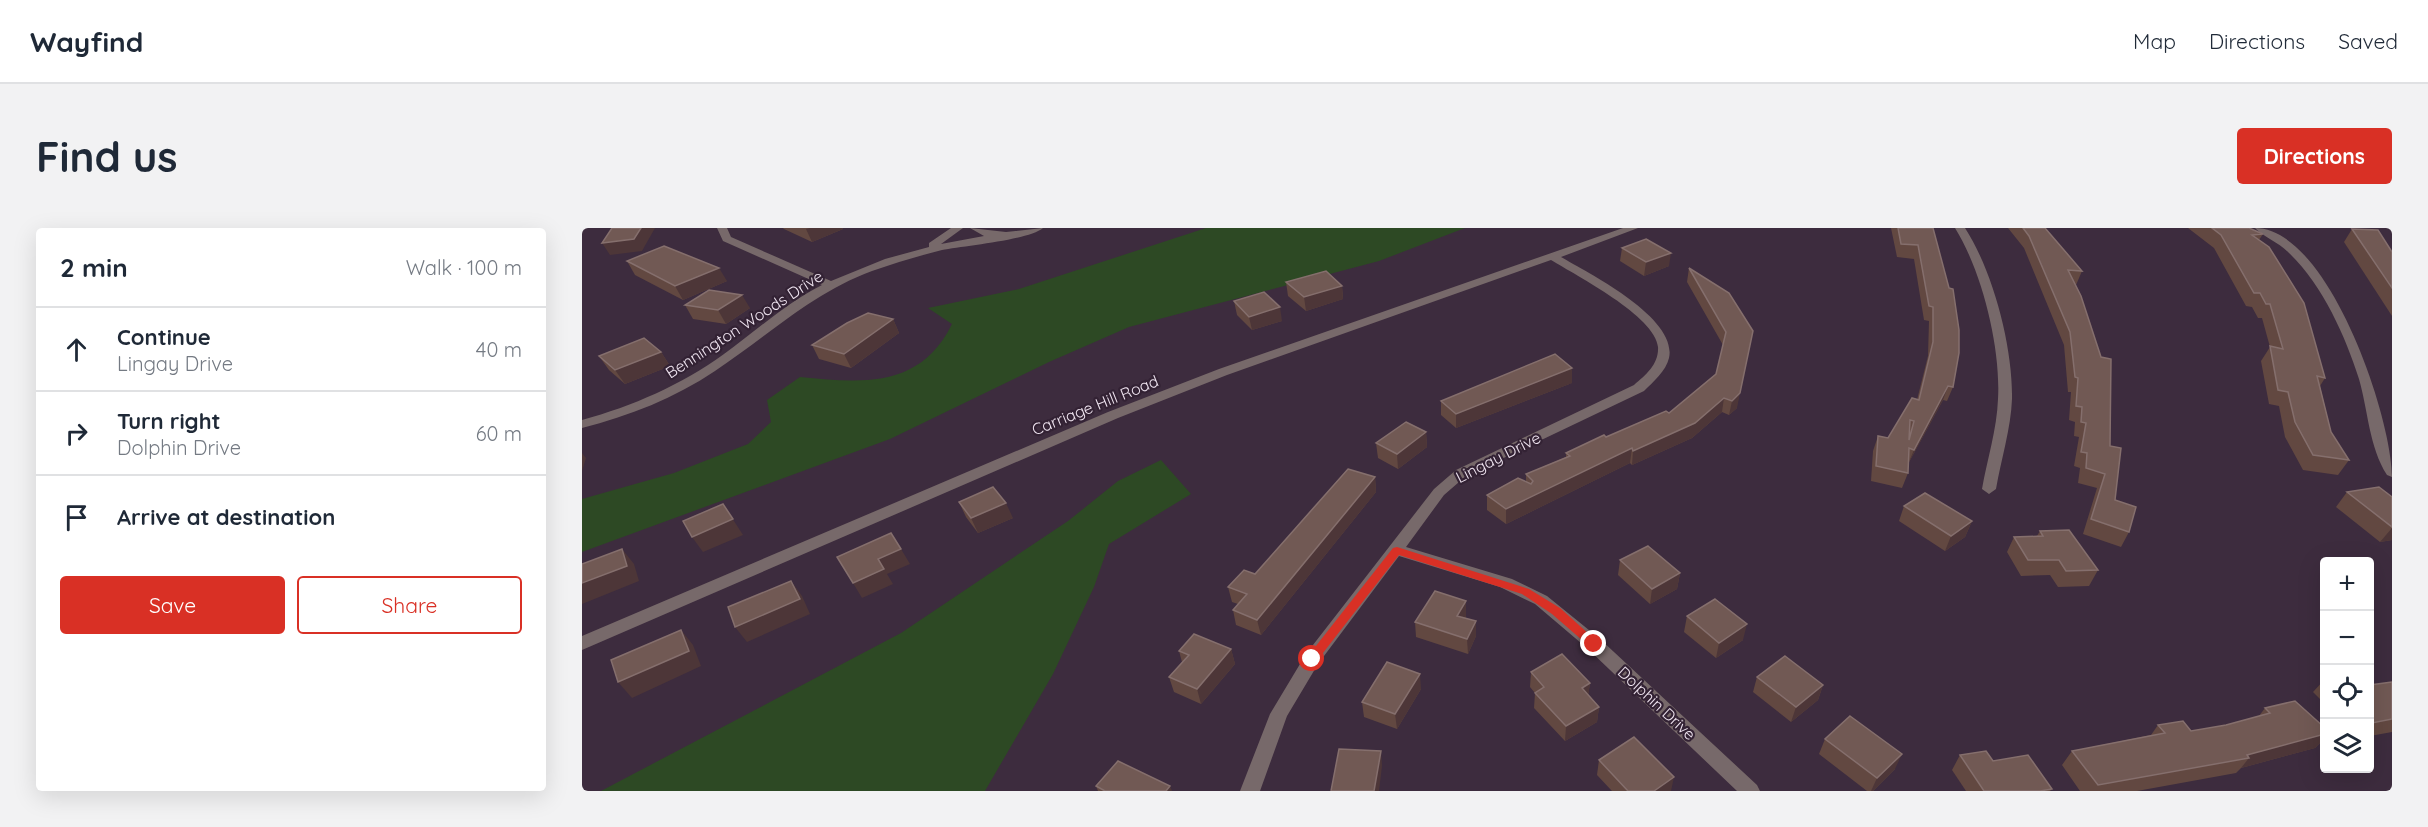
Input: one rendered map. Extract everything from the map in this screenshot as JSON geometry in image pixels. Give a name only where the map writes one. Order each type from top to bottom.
[{"type":"street","points":[[722,228],[727,239],[831,285]]},
{"type":"street","name":"Bennington Woods Drive","points":[[923,251],[958,228]]},
{"type":"street","name":"Bennington Woods Drive","points":[[975,228],[992,234],[1015,234]]},
{"type":"street","name":"Bennington Woods Drive","points":[[582,424],[633,407],[680,387],[725,359],[806,299],[831,285],[923,251],[1038,228]]},
{"type":"street","name":"Carriage Hill Road","points":[[582,643],[1113,415],[1223,372],[1632,228]]},
{"type":"street","points":[[1960,228],[1972,247],[1999,332],[2005,366],[2005,401],[1989,489]]},
{"type":"street","points":[[2260,228],[2284,243],[2301,258],[2350,340],[2365,378],[2384,452],[2392,472]]},
{"type":"street","name":"Lingay Drive","points":[[1250,791],[1279,714],[1312,659],[1439,492],[1452,479],[1639,388],[1659,370],[1664,348],[1658,332],[1647,317],[1553,257]]},
{"type":"street","name":"Dolphin Drive","points":[[1397,550],[1506,583],[1541,600],[1594,644],[1750,791]]},
{"type":"green space","points":[[1206,228],[1465,228],[1379,261],[1129,327],[1049,362],[890,439],[582,552],[582,499],[674,473],[748,444],[771,422],[767,400],[800,377],[867,380],[906,371],[923,361],[939,345],[952,324],[928,308],[1019,289]]},
{"type":"green space","points":[[1161,460],[1191,494],[1109,544],[1094,587],[1053,674],[985,791],[601,791],[901,633],[1068,521],[1118,481]]},
{"type":"building","points":[[612,228],[641,228],[634,239],[602,243]]},
{"type":"building","points":[[1898,228],[1933,228],[1949,288],[1953,289],[1959,330],[1959,353],[1953,387],[1948,386],[1914,450],[1909,448],[1908,473],[1876,466],[1878,436],[1888,438],[1912,398],[1919,400],[1933,342],[1933,307],[1929,306],[1918,245],[1901,244]],"holes":[[[1910,420],[1914,421],[1909,440]]]},
{"type":"building","points":[[2023,228],[2045,228],[2082,271],[2068,270],[2081,296],[2101,357],[2111,359],[2110,446],[2121,448],[2115,500],[2136,507],[2129,532],[2091,519],[2105,474],[2086,468],[2087,453],[2081,452],[2086,423],[2081,422],[2082,407],[2076,406],[2078,378],[2075,377],[2070,332],[2029,236]]},
{"type":"building","points":[[2212,228],[2249,228],[2263,234],[2252,235],[2269,247],[2304,303],[2325,378],[2317,376],[2331,432],[2349,460],[2313,455],[2295,422],[2288,392],[2278,390],[2270,346],[2283,349],[2270,304],[2266,304],[2260,293],[2254,293],[2221,235]]},
{"type":"building","points":[[2352,229],[2378,230],[2392,252],[2392,288]]},
{"type":"building","points":[[1646,239],[1671,253],[1646,262],[1622,248]]},
{"type":"building","points":[[664,246],[719,268],[675,286],[627,261]]},
{"type":"building","points":[[1689,268],[1729,293],[1753,331],[1740,393],[1732,401],[1724,398],[1695,423],[1633,451],[1632,448],[1506,509],[1487,495],[1518,478],[1531,484],[1533,481],[1526,474],[1570,456],[1566,453],[1604,435],[1606,437],[1666,411],[1669,413],[1716,374],[1726,332]]},
{"type":"building","points":[[1326,271],[1342,286],[1304,297],[1286,282]]},
{"type":"building","points":[[709,290],[742,295],[718,310],[685,305]]},
{"type":"building","points":[[1264,292],[1280,307],[1249,317],[1234,301]]},
{"type":"building","points":[[868,313],[893,319],[844,354],[812,345],[847,323]]},
{"type":"building","points":[[644,338],[661,352],[615,370],[599,356]]},
{"type":"building","points":[[1555,354],[1572,368],[1456,414],[1441,401]]},
{"type":"building","points":[[1406,422],[1426,432],[1397,454],[1376,443]]},
{"type":"building","points":[[1348,469],[1375,477],[1257,620],[1233,610],[1247,594],[1228,587],[1244,570],[1255,574]]},
{"type":"building","points":[[993,487],[1006,503],[971,518],[959,502]]},
{"type":"building","points":[[2379,487],[2392,497],[2392,527],[2347,492]]},
{"type":"building","points":[[1925,493],[1972,521],[1951,536],[1904,506]]},
{"type":"building","points":[[723,504],[733,519],[692,537],[683,521]]},
{"type":"building","points":[[2069,530],[2098,570],[2066,571],[2059,560],[2028,560],[2014,537],[2043,536],[2040,531]]},
{"type":"building","points":[[891,533],[901,549],[878,559],[884,569],[853,583],[837,557]]},
{"type":"building","points":[[1648,546],[1680,573],[1652,589],[1620,560]]},
{"type":"building","points":[[622,549],[627,566],[582,583],[582,564]]},
{"type":"building","points":[[791,581],[800,599],[735,627],[728,607]]},
{"type":"building","points":[[1435,591],[1466,601],[1457,616],[1476,621],[1467,639],[1415,622]]},
{"type":"building","points":[[1715,599],[1747,624],[1719,643],[1687,616]]},
{"type":"building","points":[[681,630],[689,651],[618,682],[611,660]]},
{"type":"building","points":[[1194,634],[1231,649],[1197,689],[1169,677],[1189,655],[1179,651]]},
{"type":"building","points":[[1562,654],[1590,683],[1582,688],[1599,707],[1566,726],[1535,693],[1544,687],[1531,672]]},
{"type":"building","points":[[1785,656],[1823,685],[1796,707],[1757,677]]},
{"type":"building","points":[[1387,662],[1420,674],[1395,714],[1362,702]]},
{"type":"building","points":[[2392,682],[2392,719],[2374,723],[2374,684]]},
{"type":"building","points":[[2295,701],[2320,724],[2320,735],[2247,755],[2249,758],[2098,785],[2072,751],[2165,733],[2158,725],[2183,721],[2191,731],[2226,725],[2270,713],[2265,708]]},
{"type":"building","points":[[1850,716],[1902,754],[1877,778],[1825,739]]},
{"type":"building","points":[[1634,737],[1674,777],[1654,791],[1628,791],[1599,760]]},
{"type":"building","points":[[1339,749],[1381,751],[1374,791],[1331,791]]},
{"type":"building","points":[[1986,751],[1993,761],[2028,755],[2052,789],[1984,791],[1960,755]]},
{"type":"building","points":[[1118,761],[1170,786],[1166,791],[1105,791],[1096,786]]},
{"type":"route","points":[[1312,659],[1397,550],[1506,583],[1525,591],[1556,611],[1594,644]]}]
